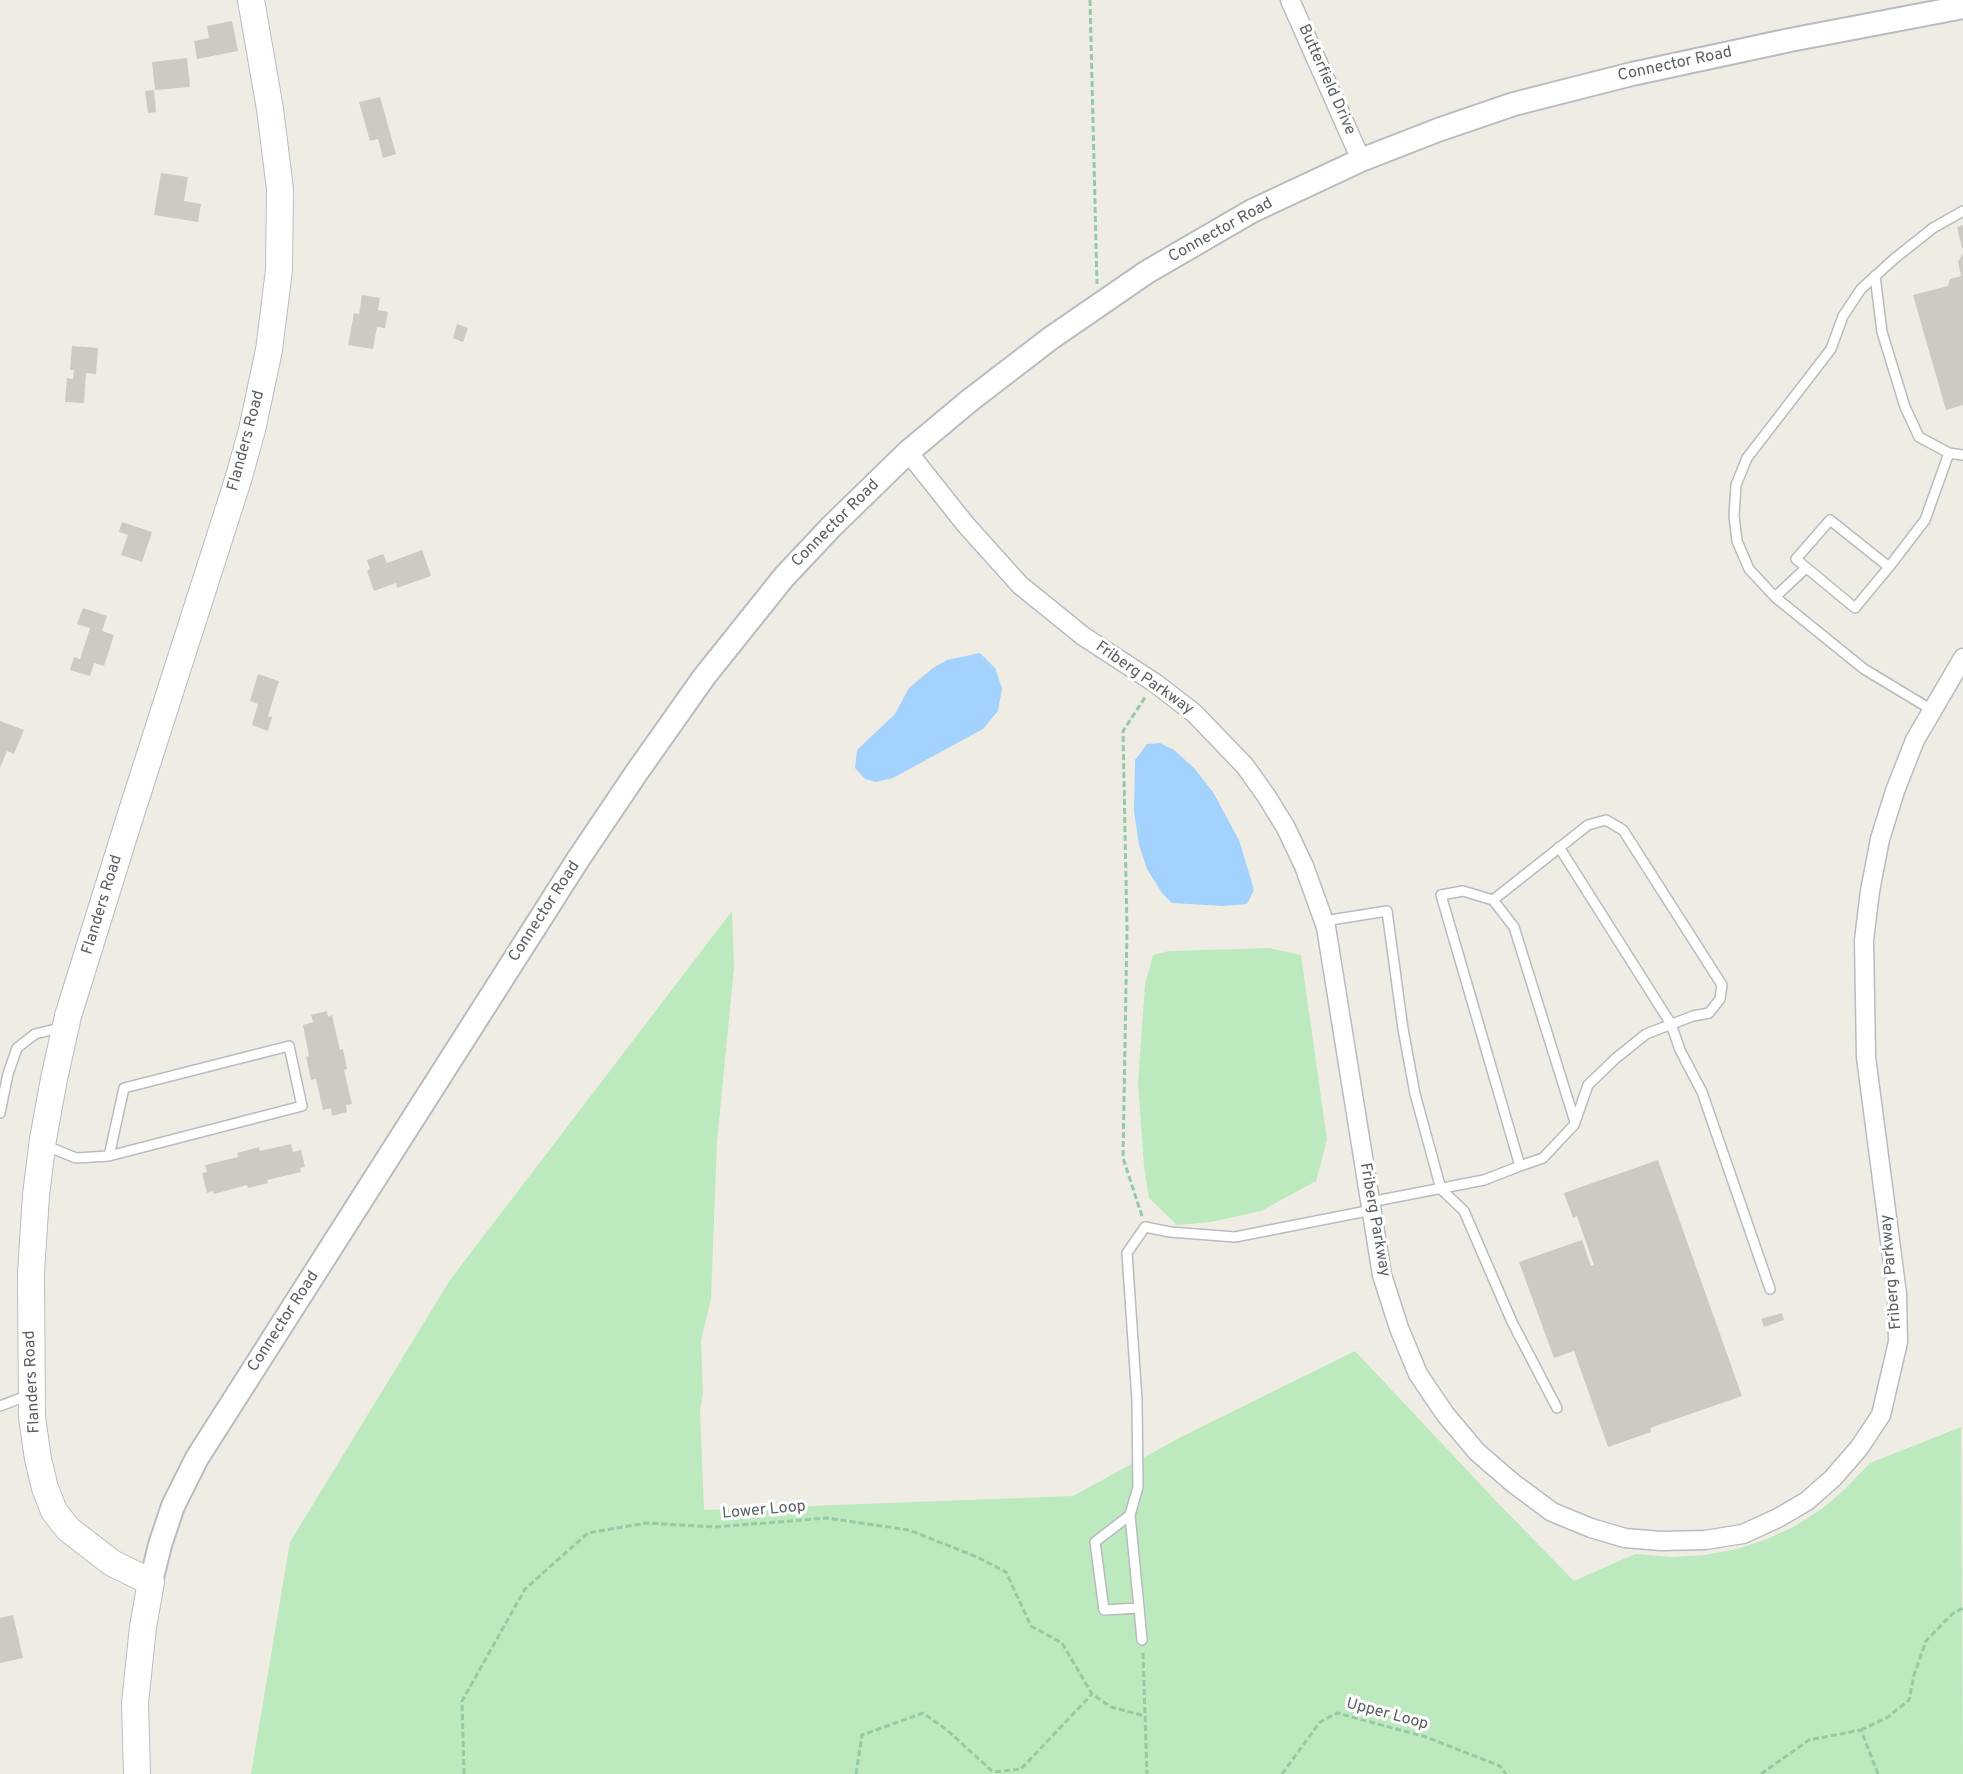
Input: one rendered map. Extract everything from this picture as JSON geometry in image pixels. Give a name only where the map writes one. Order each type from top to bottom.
[{"type":"main road","name":"Flanders Road","points":[[151,1582],[112,1563],[68,1529],[54,1511],[45,1488],[32,1417],[31,1273],[42,1144],[66,1026],[237,483],[252,430],[269,350],[279,270],[280,189],[270,109],[251,0]]},
{"type":"main road","points":[[137,1774],[135,1703],[142,1627],[151,1582]]},
{"type":"street","name":"Butterfield Drive","points":[[1290,0],[1361,160]]},
{"type":"street","name":"Connector Road","points":[[151,1582],[173,1506],[196,1458],[630,781],[704,677],[777,585],[831,527],[908,452],[969,401],[1051,338],[1147,272],[1252,211],[1361,160],[1514,104],[1600,82],[1790,40],[1963,7]]},
{"type":"street","name":"Friberg Parkway","points":[[908,452],[966,525],[1020,585],[1083,636],[1155,683],[1194,713],[1245,766],[1267,797],[1295,847],[1324,921],[1382,1275],[1399,1328],[1418,1374],[1445,1414],[1477,1452],[1513,1484],[1552,1512],[1591,1528],[1625,1538],[1661,1541],[1705,1540],[1743,1534],[1778,1518],[1807,1501],[1833,1478],[1859,1448],[1881,1415],[1898,1342],[1897,1294],[1866,1057],[1864,940],[1870,891],[1880,840],[1899,781],[1915,740],[1963,658]]},
{"type":"lane","points":[[1932,710],[1864,669],[1775,597],[1749,569],[1737,541],[1734,516],[1736,485],[1748,458],[1831,349],[1843,316],[1861,289],[1933,228],[1963,211]]},
{"type":"lane","points":[[1875,276],[1882,332],[1905,407],[1919,437],[1949,453],[1963,455]]},
{"type":"lane","points":[[1889,567],[1830,520],[1796,559],[1855,608],[1889,567],[1925,520],[1949,453]]},
{"type":"lane","points":[[1775,597],[1806,568]]},
{"type":"lane","points":[[1143,1644],[1130,1515],[1138,1487],[1137,1400],[1127,1253],[1145,1227],[1170,1232],[1235,1237],[1484,1180],[1543,1158],[1575,1122],[1588,1086],[1646,1034],[1709,1013],[1720,999],[1722,985],[1623,830],[1606,820],[1588,825],[1493,900]]},
{"type":"lane","points":[[1559,848],[1671,1024],[1680,1050],[1702,1092],[1770,1289]]},
{"type":"lane","points":[[1520,1166],[1441,895],[1463,891],[1493,900],[1514,927],[1575,1122]]},
{"type":"lane","points":[[1324,921],[1387,911],[1403,1029],[1413,1083],[1441,1189],[1464,1211],[1512,1322],[1557,1408]]},
{"type":"lane","points":[[0,1113],[8,1074],[17,1048],[35,1034],[66,1026]]},
{"type":"lane","points":[[42,1144],[76,1158],[109,1156],[302,1106],[288,1046],[124,1088],[109,1156]]},
{"type":"lane","points":[[0,1407],[32,1394]]},
{"type":"lane","points":[[1130,1515],[1095,1542],[1104,1610],[1139,1608]]},
{"type":"path","points":[[1090,0],[1098,306]]},
{"type":"path","points":[[1145,1227],[1123,1158],[1127,930],[1123,731],[1155,683]]},
{"type":"path","name":"Lower Loop","points":[[464,1774],[462,1701],[525,1589],[588,1533],[646,1523],[715,1527],[827,1518],[909,1530],[977,1557],[1006,1572],[1031,1626],[1062,1643],[1092,1694],[1111,1707],[1145,1716]]},
{"type":"path","points":[[1761,1774],[1809,1740],[1861,1731],[1888,1717],[1910,1700],[1914,1675],[1926,1641],[1952,1614],[1963,1608]]},
{"type":"path","points":[[1143,1644],[1147,1774]]},
{"type":"path","points":[[856,1774],[862,1735],[923,1713],[947,1730],[993,1772],[1021,1769],[1092,1694]]},
{"type":"path","name":"Upper Loop","points":[[1282,1774],[1320,1722],[1337,1713],[1426,1737],[1500,1766],[1506,1774]]},
{"type":"path","points":[[1861,1731],[1878,1774]]},
{"type":"path","points":[[1021,1769],[1022,1774]]},
{"type":"green space","points":[[732,911],[734,968],[717,1142],[711,1299],[701,1340],[703,1394],[700,1411],[704,1510],[1073,1496],[1181,1437],[1355,1351],[1574,1581],[1635,1554],[1672,1557],[1705,1555],[1737,1549],[1767,1539],[1795,1526],[1823,1508],[1870,1463],[1961,1427],[1963,1774],[251,1774],[290,1542],[450,1280]]},
{"type":"green space","points":[[1269,948],[1301,955],[1327,1140],[1316,1181],[1261,1211],[1211,1222],[1177,1225],[1149,1198],[1144,1166],[1138,1083],[1145,985],[1153,955],[1169,951]]},
{"type":"water","points":[[980,653],[995,668],[1002,688],[998,711],[983,729],[893,778],[876,782],[865,779],[855,768],[857,750],[895,714],[909,688],[933,668],[947,660]]},
{"type":"water","points":[[1160,743],[1174,750],[1194,768],[1213,792],[1239,840],[1254,890],[1247,904],[1224,906],[1172,903],[1162,893],[1147,869],[1139,845],[1134,811],[1135,760],[1147,744]]},
{"type":"building","points":[[232,21],[238,51],[197,59],[194,41],[209,38],[207,26]]},
{"type":"building","points":[[187,58],[190,87],[155,90],[152,62]]},
{"type":"building","points":[[154,90],[156,112],[148,113],[145,91]]},
{"type":"building","points":[[380,97],[396,154],[383,158],[378,139],[370,141],[359,102]]},
{"type":"building","points":[[161,173],[188,177],[184,201],[201,204],[198,222],[154,215]]},
{"type":"building","points":[[1963,225],[1963,248],[1962,248],[1957,227]]},
{"type":"building","points":[[1963,253],[1963,405],[1946,410],[1913,295],[1948,286],[1950,279],[1961,276],[1958,262]]},
{"type":"building","points":[[362,295],[380,298],[378,310],[388,312],[385,328],[377,327],[373,349],[348,345],[354,313],[359,314]]},
{"type":"building","points":[[457,324],[468,328],[463,342],[453,338]]},
{"type":"building","points":[[72,346],[98,348],[96,374],[86,373],[84,403],[65,402],[67,378],[73,379],[74,370],[70,370]]},
{"type":"building","points":[[122,522],[152,532],[142,562],[121,555],[128,535],[119,532]]},
{"type":"building","points":[[422,550],[431,576],[397,588],[396,583],[374,591],[367,571],[370,569],[367,560],[383,554],[387,563]]},
{"type":"building","points":[[83,608],[107,616],[102,631],[114,635],[104,666],[94,663],[90,676],[70,670],[74,657],[80,659],[90,628],[77,624]]},
{"type":"building","points":[[258,674],[279,681],[268,716],[272,717],[268,731],[252,725],[258,704],[250,701]]},
{"type":"building","points":[[0,721],[24,730],[14,754],[7,751],[0,768]]},
{"type":"building","points":[[327,1011],[328,1017],[332,1015],[340,1050],[343,1049],[347,1069],[344,1070],[352,1104],[346,1105],[347,1112],[332,1116],[331,1108],[323,1110],[316,1079],[311,1080],[303,1025],[313,1022],[311,1015]]},
{"type":"building","points":[[291,1144],[293,1152],[301,1150],[305,1167],[300,1168],[301,1172],[267,1180],[268,1183],[248,1188],[247,1185],[214,1194],[213,1191],[207,1193],[202,1173],[207,1172],[205,1165],[238,1157],[237,1153],[259,1147],[260,1151]]},
{"type":"building","points":[[1658,1160],[1742,1396],[1650,1428],[1651,1432],[1608,1447],[1574,1351],[1554,1358],[1519,1262],[1582,1240],[1591,1266],[1594,1265],[1577,1216],[1573,1218],[1564,1193]]},
{"type":"building","points":[[1782,1313],[1784,1320],[1764,1327],[1761,1319]]},
{"type":"building","points":[[13,1615],[23,1658],[0,1663],[0,1618]]}]
